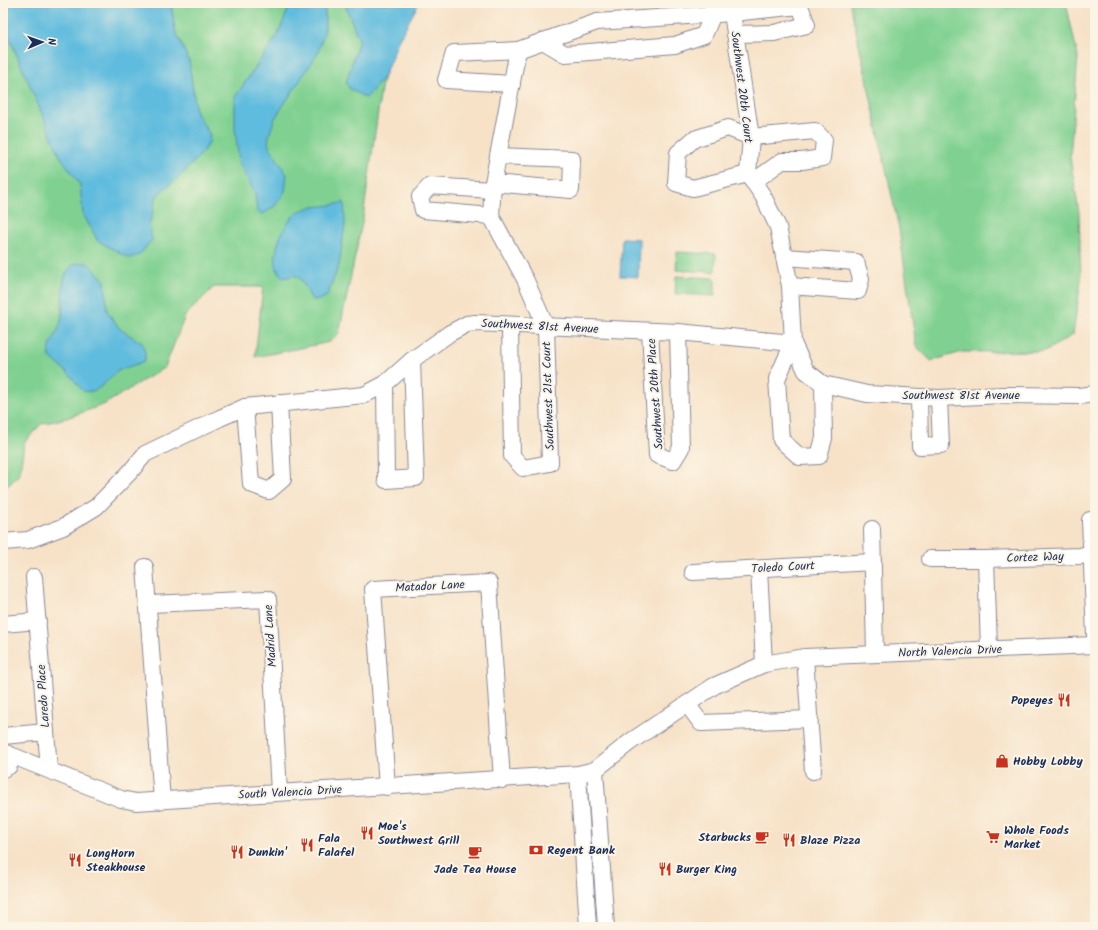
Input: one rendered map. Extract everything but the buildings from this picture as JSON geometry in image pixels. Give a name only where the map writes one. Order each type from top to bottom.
[{"type":"street","points":[[512,84],[446,80],[454,53],[518,50],[597,22],[732,13],[800,6],[807,25],[774,33],[735,34]]},
{"type":"street","name":"Southwest 20th Court","points":[[732,13],[751,137],[750,178]]},
{"type":"street","points":[[543,41],[565,54],[675,45],[704,35],[714,14]]},
{"type":"street","points":[[498,156],[572,159],[571,190],[492,186],[430,186],[420,197],[423,210],[491,216],[492,186],[518,50]]},
{"type":"street","points":[[728,128],[751,137],[815,130],[824,140],[822,158],[782,162],[750,178],[693,188],[676,183],[678,153],[694,139],[728,128]]},
{"type":"street","points":[[750,178],[764,196],[778,227],[790,286],[793,343],[777,379],[781,440],[800,457],[819,456],[824,438],[823,384]]},
{"type":"street","name":"Southwest 21st Court","points":[[491,216],[526,281],[546,327],[550,463],[523,468],[512,456],[510,325]]},
{"type":"street","points":[[784,257],[856,262],[861,279],[858,291],[790,286]]},
{"type":"street","name":"Southwest 81st Avenue","points":[[3,542],[28,540],[63,527],[96,507],[130,472],[145,454],[245,407],[364,395],[384,384],[412,360],[450,333],[467,324],[475,323],[678,332],[793,343],[806,371],[823,384],[867,394],[939,398],[1003,395],[1080,396],[1095,394]]},
{"type":"street","name":"Southwest 20th Place","points":[[650,331],[657,454],[673,461],[681,448],[678,332]]},
{"type":"street","points":[[384,384],[386,480],[416,478],[412,360]]},
{"type":"street","points":[[919,397],[920,446],[941,445],[939,398]]},
{"type":"street","points":[[245,407],[251,484],[269,490],[283,479],[279,403]]},
{"type":"street","points":[[1090,520],[1095,636]]},
{"type":"street","points":[[872,529],[875,653]]},
{"type":"street","name":"Cortez Way","points":[[930,559],[1080,556],[1092,553]]},
{"type":"street","points":[[986,559],[989,649]]},
{"type":"street","name":"Toledo Court","points":[[693,572],[873,562]]},
{"type":"street","points":[[145,567],[149,604],[162,801]]},
{"type":"street","points":[[759,569],[764,664]]},
{"type":"street","name":"Laredo Place","points":[[34,577],[49,770]]},
{"type":"street","name":"Matador Lane","points":[[387,787],[373,589],[489,583],[502,780]]},
{"type":"street","name":"Madrid Lane","points":[[149,604],[268,599],[279,792]]},
{"type":"street","points":[[3,624],[38,621]]},
{"type":"street","name":"North Valencia Drive","points":[[578,774],[595,770],[630,742],[714,686],[764,664],[805,657],[1095,645]]},
{"type":"street","points":[[805,657],[813,771]]},
{"type":"street","points":[[687,704],[701,723],[810,719]]},
{"type":"street","points":[[3,736],[46,732]]},
{"type":"street","name":"South Valencia Drive","points":[[6,759],[49,770],[121,799],[136,802],[578,774]]},
{"type":"street","points":[[595,770],[606,927]]},
{"type":"street","points":[[578,774],[588,927]]},
{"type":"green space","points":[[3,3],[397,3],[403,10],[382,83],[363,218],[339,333],[330,342],[255,357],[263,287],[214,287],[185,316],[165,367],[105,404],[67,418],[41,424],[24,443],[20,473],[10,484],[3,488]]},
{"type":"green space","points":[[850,3],[1066,3],[1078,57],[1070,157],[1079,213],[1081,280],[1073,335],[1045,351],[962,352],[931,361],[916,346],[899,229]]},
{"type":"green space","points":[[677,252],[716,254],[715,272],[676,270]]},
{"type":"green space","points":[[676,276],[715,278],[715,296],[675,294]]},
{"type":"water","points":[[3,3],[171,3],[175,30],[189,61],[196,113],[210,135],[209,142],[202,153],[181,175],[157,195],[149,226],[152,240],[139,255],[129,258],[98,241],[83,214],[80,185],[60,156],[3,23]]},
{"type":"water","points":[[291,3],[325,3],[325,29],[318,53],[275,118],[269,135],[268,144],[287,175],[285,191],[275,206],[263,214],[257,212],[255,193],[239,163],[235,128],[235,97],[277,36]]},
{"type":"water","points":[[349,3],[419,3],[399,39],[384,76],[366,98],[350,89],[346,83],[359,40],[346,7]]},
{"type":"water","points":[[344,202],[345,224],[339,265],[327,296],[319,300],[312,300],[301,279],[294,275],[284,278],[278,272],[276,253],[278,242],[288,222],[302,210]]},
{"type":"water","points":[[622,238],[639,239],[638,277],[620,276]]},
{"type":"water","points":[[77,263],[88,263],[105,281],[107,311],[120,329],[142,343],[145,352],[145,360],[118,371],[102,386],[89,391],[83,391],[70,375],[49,356],[50,346],[61,321],[64,279],[69,269]]},
{"type":"place","name":"Popeyes","points":[[1064,700]]},
{"type":"place","name":"Hobby Lobby","points":[[1002,761]]},
{"type":"place","name":"Moe's Southwest Grill","points":[[367,833]]},
{"type":"place","name":"Starbucks","points":[[762,837]]},
{"type":"place","name":"Whole Foods Market","points":[[993,837]]},
{"type":"place","name":"Blaze Pizza","points":[[789,840]]},
{"type":"place","name":"Fala Falafel","points":[[307,845]]},
{"type":"place","name":"Regent Bank","points":[[536,850]]},
{"type":"place","name":"Dunkin'","points":[[237,852]]},
{"type":"place","name":"Jade Tea House","points":[[475,852]]},
{"type":"place","name":"LongHorn Steakhouse","points":[[75,860]]},
{"type":"place","name":"Burger King","points":[[665,869]]}]
